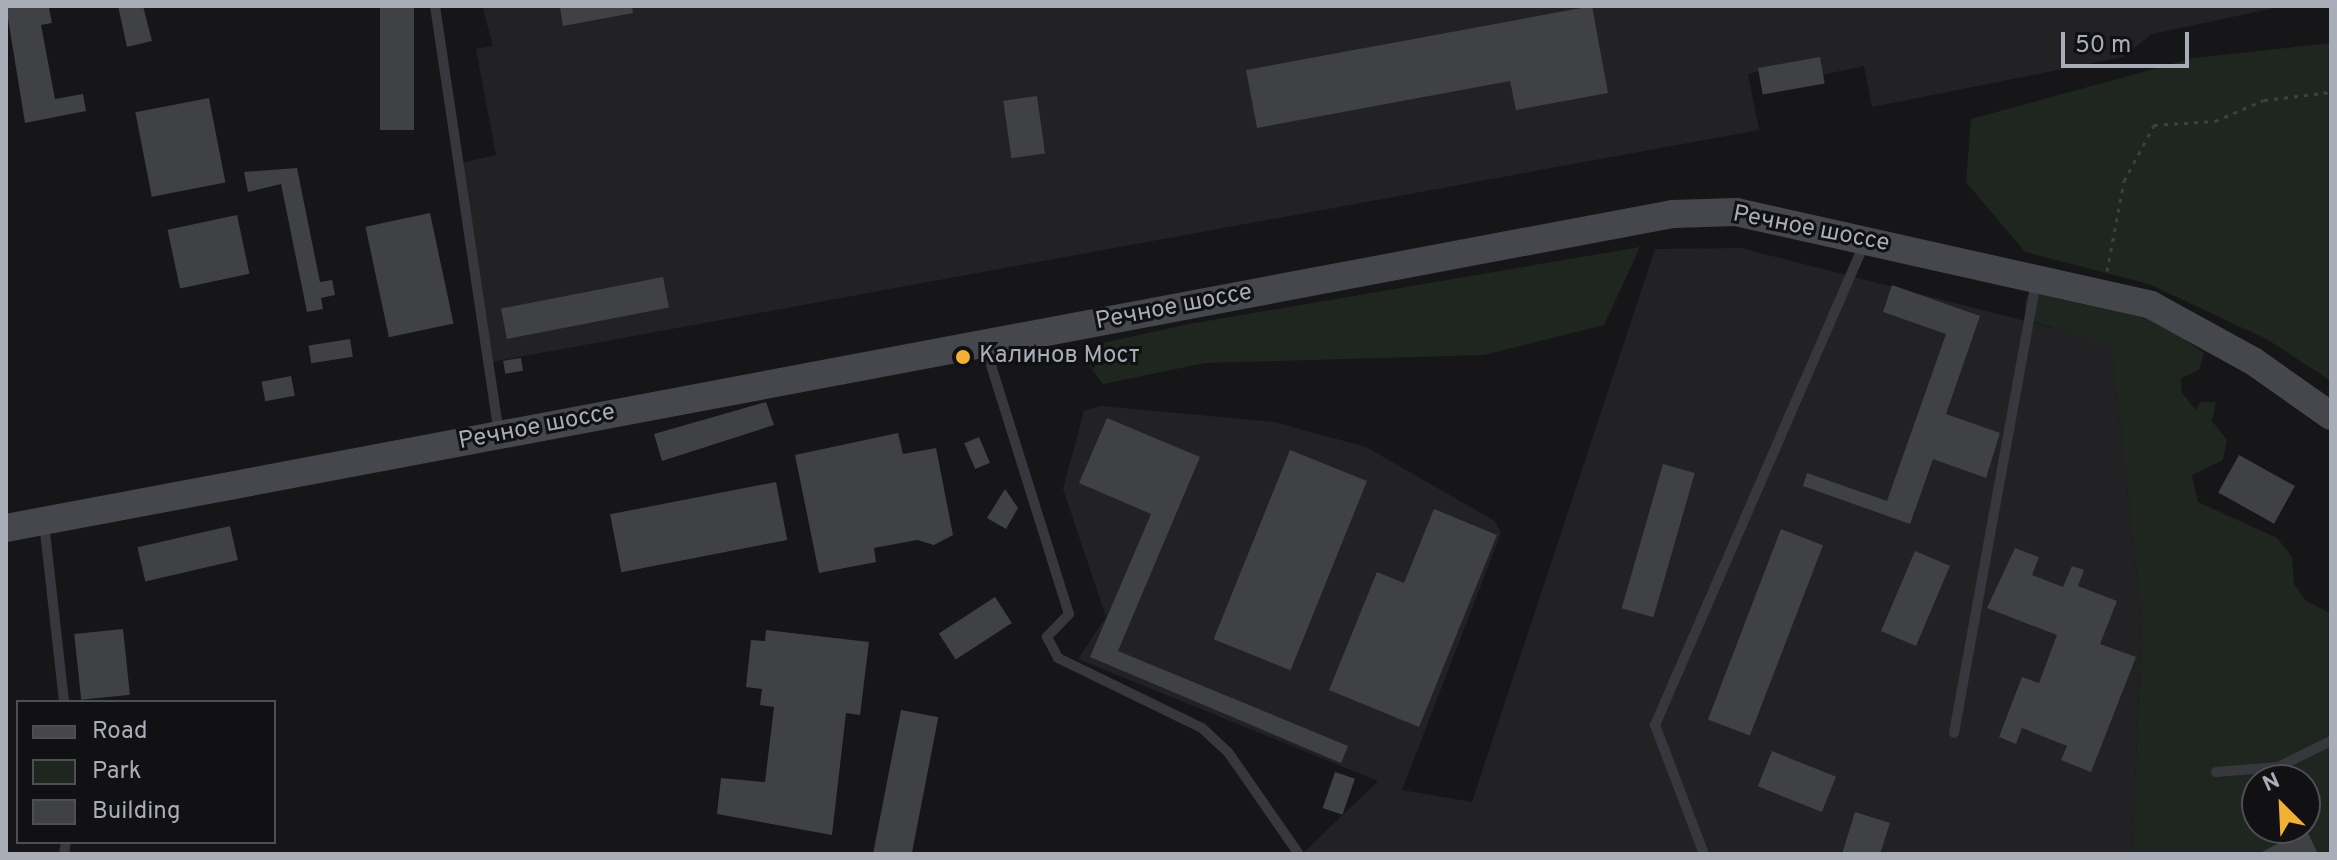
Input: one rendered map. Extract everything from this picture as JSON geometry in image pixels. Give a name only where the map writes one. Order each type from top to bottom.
[{"type":"street","name":"Речное шоссе","points":[[6,528],[1673,214],[1736,212],[2151,305],[2253,361],[2331,416]]},
{"type":"lane","points":[[435,6],[499,435]]},
{"type":"lane","points":[[1704,854],[1655,725],[1866,240]]},
{"type":"lane","points":[[1954,733],[2036,279]]},
{"type":"lane","points":[[985,344],[1069,614],[1047,637],[1058,658],[1202,728],[1228,752],[1299,854]]},
{"type":"lane","points":[[44,521],[64,700]]},
{"type":"lane","points":[[2216,772],[2278,767],[2331,741]]},
{"type":"path","points":[[2102,294],[2124,181],[2154,125],[2215,121],[2264,100],[2331,92]]},
{"type":"shaded area","points":[[491,6],[2284,6],[2152,34],[2123,57],[1872,107],[1864,66],[1773,85],[1769,69],[1748,74],[1759,130],[491,362],[457,164],[496,155],[476,49],[493,46],[483,9]]},
{"type":"shaded area","points":[[1741,248],[2111,343],[2142,622],[2132,854],[1302,854],[1378,781],[1078,659],[1106,617],[1063,489],[1084,411],[1101,406],[1274,422],[1366,447],[1495,521],[1501,533],[1402,790],[1472,802],[1655,249]]},
{"type":"green space","points":[[2331,43],[2331,381],[2268,340],[2149,284],[2025,252],[1966,182],[1971,119],[2194,58]]},
{"type":"green space","points":[[1640,247],[1604,325],[1484,355],[1205,363],[1103,384],[1086,361],[1102,343],[1189,324]]},
{"type":"green space","points":[[2036,279],[2162,324],[2204,353],[2199,370],[2181,378],[2182,393],[2196,410],[2200,402],[2216,402],[2212,421],[2227,440],[2223,460],[2192,475],[2198,502],[2277,538],[2292,557],[2294,584],[2305,600],[2331,614],[2331,854],[2132,854],[2142,622],[2111,344],[2026,320],[2025,302]]},
{"type":"building","points":[[6,6],[49,8],[52,23],[41,25],[55,99],[83,94],[86,111],[25,123]]},
{"type":"building","points":[[118,6],[143,6],[152,41],[127,47]]},
{"type":"building","points":[[380,6],[414,6],[414,130],[380,130]]},
{"type":"building","points":[[632,6],[633,13],[563,26],[560,7]]},
{"type":"building","points":[[1592,6],[1608,93],[1516,110],[1510,81],[1257,128],[1246,70]]},
{"type":"building","points":[[1820,57],[1825,84],[1763,95],[1758,68]]},
{"type":"building","points":[[1037,96],[1045,153],[1011,158],[1003,101]]},
{"type":"building","points":[[209,98],[225,182],[152,197],[135,112]]},
{"type":"building","points":[[297,168],[320,282],[332,280],[335,295],[321,298],[323,309],[307,312],[281,184],[248,192],[244,172]]},
{"type":"building","points":[[430,213],[453,324],[389,337],[365,227]]},
{"type":"building","points":[[237,215],[249,274],[180,288],[168,230]]},
{"type":"building","points":[[663,277],[669,307],[507,339],[501,308]]},
{"type":"building","points":[[1892,285],[1980,316],[1946,414],[2000,433],[1986,478],[1933,459],[1910,524],[1803,486],[1807,473],[1887,501],[1946,334],[1883,312]]},
{"type":"building","points":[[350,339],[353,357],[311,363],[309,346]]},
{"type":"building","points":[[521,358],[523,371],[505,374],[503,361]]},
{"type":"building","points":[[291,376],[295,396],[265,401],[262,382]]},
{"type":"building","points":[[766,402],[774,425],[662,461],[654,434]]},
{"type":"building","points":[[1107,418],[1200,457],[1118,651],[1348,746],[1341,763],[1090,657],[1151,514],[1079,483]]},
{"type":"building","points":[[898,433],[903,454],[936,448],[953,535],[934,545],[917,540],[874,548],[876,562],[819,573],[795,455]]},
{"type":"building","points":[[979,437],[990,463],[975,469],[964,443]]},
{"type":"building","points":[[1290,450],[1367,481],[1291,670],[1214,639]]},
{"type":"building","points":[[2239,455],[2295,486],[2274,524],[2218,493]]},
{"type":"building","points":[[1663,464],[1695,473],[1653,617],[1622,608]]},
{"type":"building","points":[[776,482],[787,540],[621,572],[610,514]]},
{"type":"building","points":[[1005,489],[1018,508],[1006,529],[987,518]]},
{"type":"building","points":[[1434,509],[1497,535],[1419,727],[1329,690],[1377,572],[1404,583]]},
{"type":"building","points":[[230,526],[238,560],[145,581],[137,547]]},
{"type":"building","points":[[1781,529],[1823,545],[1750,736],[1708,719]]},
{"type":"building","points":[[2015,548],[2039,557],[2032,575],[2063,587],[2072,566],[2084,570],[2078,586],[2117,601],[2100,644],[2136,657],[2091,772],[2061,760],[2067,746],[2022,728],[2016,744],[1999,737],[2022,677],[2039,683],[2057,635],[1987,608]]},
{"type":"building","points":[[1915,551],[1950,566],[1916,646],[1881,631]]},
{"type":"building","points":[[995,597],[1012,623],[956,659],[939,633]]},
{"type":"building","points":[[123,629],[130,695],[81,700],[74,634]]},
{"type":"building","points":[[766,630],[869,642],[860,715],[846,713],[832,835],[717,814],[721,778],[765,782],[774,707],[760,705],[762,689],[746,687],[751,640],[765,641]]},
{"type":"building","points":[[901,710],[938,717],[912,854],[873,853]]},
{"type":"building","points":[[1772,751],[1836,777],[1822,812],[1758,786]]},
{"type":"building","points":[[1335,772],[1355,779],[1342,815],[1323,808]]},
{"type":"building","points":[[1855,812],[1890,823],[1880,854],[1842,854]]},
{"type":"building","points":[[2277,844],[2313,844],[2318,854],[2258,854]]},
{"type":"place","name":"Калинов Мост","points":[[963,357]]}]
